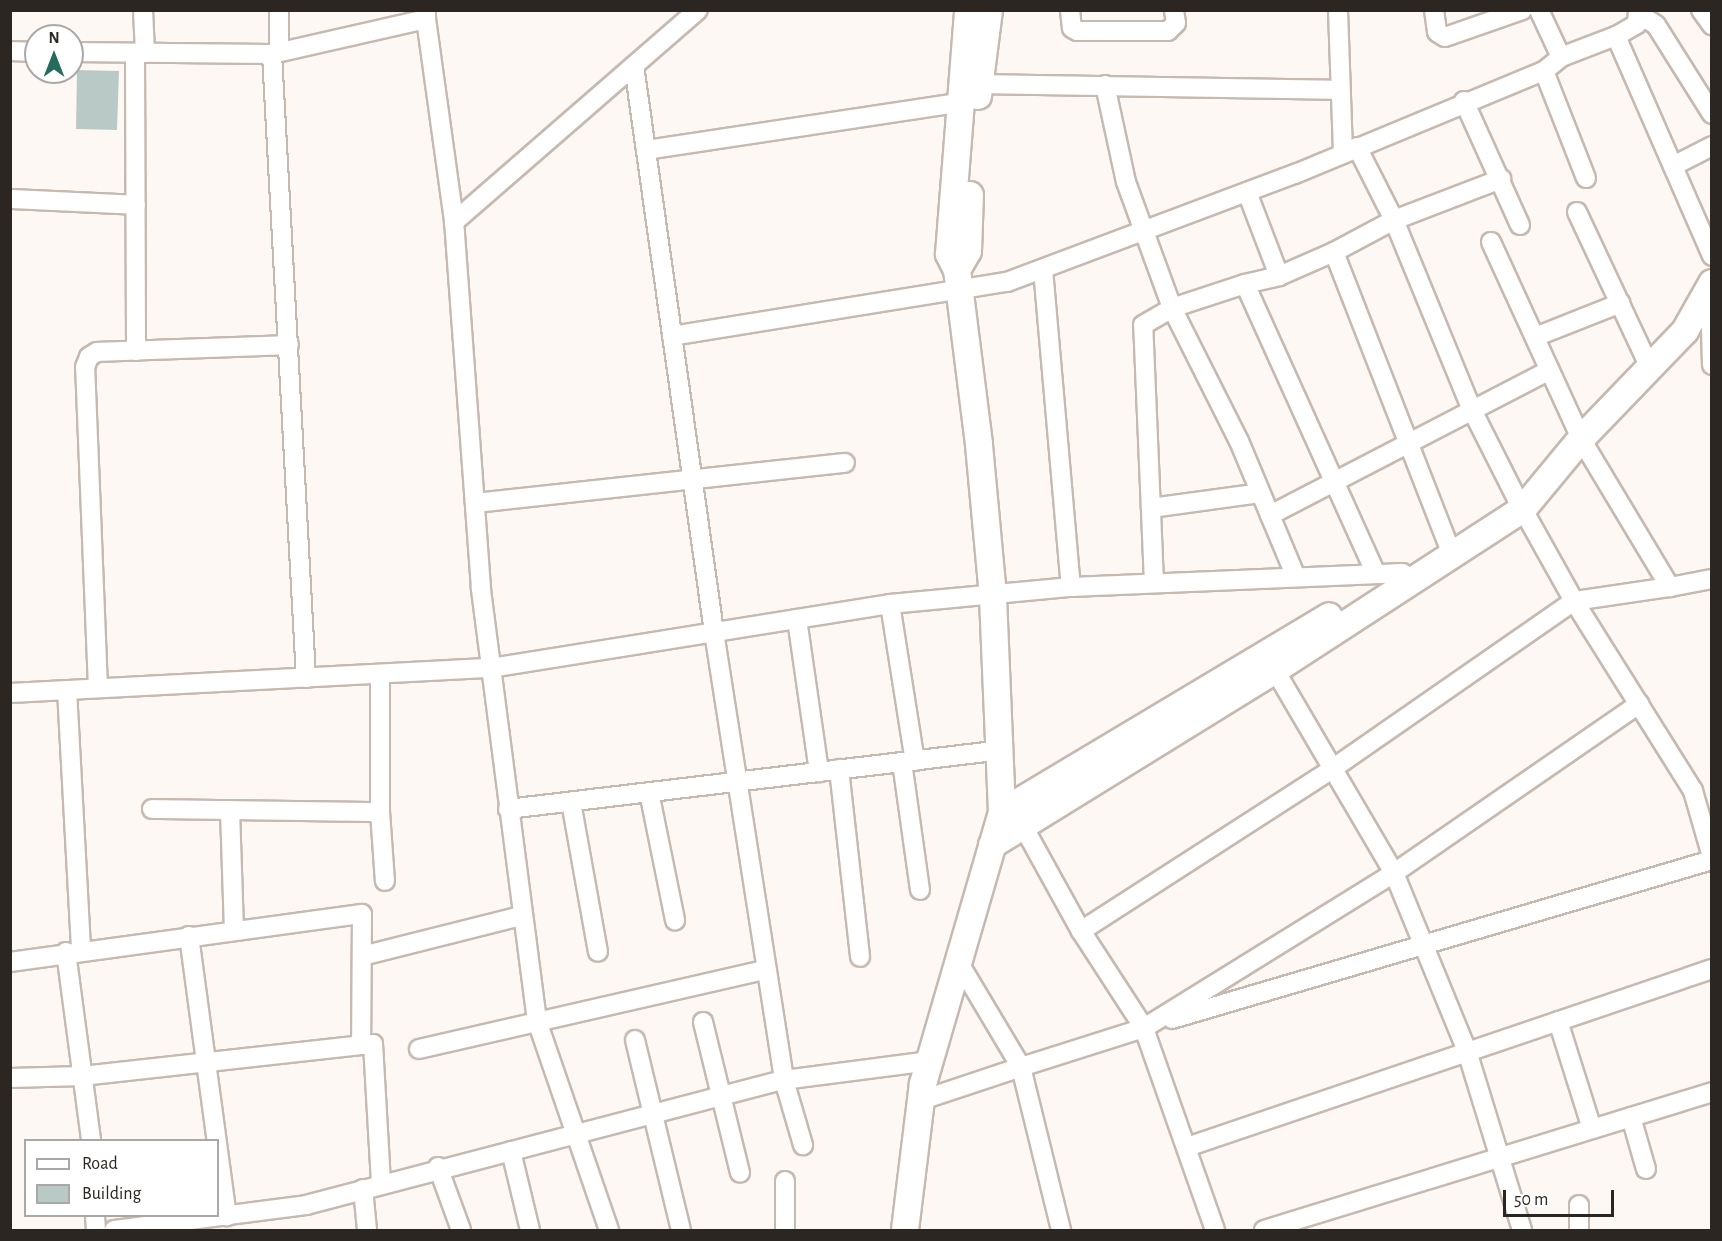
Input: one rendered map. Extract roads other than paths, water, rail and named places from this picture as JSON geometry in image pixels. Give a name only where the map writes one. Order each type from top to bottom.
[{"type":"street","points":[[136,351],[136,205],[143,10]]},
{"type":"street","points":[[279,10],[275,53],[306,678]]},
{"type":"street","points":[[454,222],[698,10]]},
{"type":"street","points":[[968,10],[968,90],[949,254],[957,282],[979,444],[993,596],[1001,750],[1012,819],[1144,1028],[1215,1230]]},
{"type":"street","points":[[968,90],[988,10]]},
{"type":"street","points":[[1070,10],[1072,28],[1077,31],[1168,31],[1176,23],[1174,10]]},
{"type":"street","points":[[927,1098],[1144,1028],[1425,942],[1712,858],[1693,791],[1574,601],[1525,499],[1473,410],[1395,220],[1350,151],[1340,90],[1338,10]]},
{"type":"street","points":[[1434,10],[1437,32],[1445,37],[1522,10]]},
{"type":"street","points":[[1539,10],[1561,57]]},
{"type":"street","points":[[1701,10],[1712,25]]},
{"type":"street","points":[[672,336],[957,282],[1043,269],[1143,229],[1247,192],[1544,71],[1561,57],[1616,36],[1636,24],[1639,12],[1656,25],[1712,114]]},
{"type":"street","points":[[84,52],[275,53],[426,15],[454,222],[475,503],[491,668],[537,1021],[609,1230]]},
{"type":"street","points":[[1616,36],[1712,256]]},
{"type":"street","points":[[634,66],[714,632],[765,970],[784,1080],[803,1145]]},
{"type":"street","points":[[1544,71],[1586,178]]},
{"type":"street","points":[[646,150],[968,90],[1105,85],[1340,90]]},
{"type":"street","points":[[1105,85],[1115,142],[1172,308],[1260,493],[1296,577]]},
{"type":"street","points":[[1464,102],[1520,225]]},
{"type":"street","points":[[1673,165],[1712,146]]},
{"type":"street","points":[[1154,583],[1143,325],[1172,308],[1245,284],[1279,276],[1334,252],[1395,220],[1501,179]]},
{"type":"street","points":[[1247,192],[1279,276]]},
{"type":"street","points":[[10,199],[136,205]]},
{"type":"street","points":[[1577,212],[1650,368]]},
{"type":"street","points":[[1491,242],[1581,439],[1670,586]]},
{"type":"street","points":[[1334,252],[1409,439],[1448,546]]},
{"type":"street","points":[[1043,269],[1071,586]]},
{"type":"street","points":[[1245,284],[1376,574]]},
{"type":"street","points":[[1711,284],[1712,364]]},
{"type":"street","points":[[905,1230],[931,1065],[992,845],[1012,819],[1270,661],[1525,499],[1685,331],[1711,284]]},
{"type":"street","points":[[1535,337],[1621,303]]},
{"type":"street","points":[[98,688],[85,367],[97,352],[289,345]]},
{"type":"street","points":[[1270,515],[1409,439],[1473,410],[1550,370]]},
{"type":"street","points":[[475,503],[693,483],[845,463]]},
{"type":"street","points":[[1151,508],[1260,493]]},
{"type":"street","points":[[1270,661],[1403,573],[1525,499]]},
{"type":"street","points":[[10,693],[491,668],[890,604],[993,596],[1071,586],[1403,573]]},
{"type":"street","points":[[1081,931],[1335,767],[1574,601],[1712,579]]},
{"type":"street","points":[[890,604],[920,890]]},
{"type":"street","points":[[797,619],[819,772]]},
{"type":"street","points":[[1270,661],[1335,767],[1394,873],[1425,942],[1467,1051],[1502,1158],[1522,1230]]},
{"type":"street","points":[[380,674],[380,812],[385,881]]},
{"type":"street","points":[[67,690],[74,951],[82,1076],[91,1139]]},
{"type":"street","points":[[1144,1028],[1394,873],[1639,704]]},
{"type":"street","points":[[508,809],[1001,750]]},
{"type":"street","points":[[838,769],[860,957]]},
{"type":"street","points":[[649,792],[675,920]]},
{"type":"street","points":[[571,802],[598,952]]},
{"type":"street","points":[[152,809],[380,812]]},
{"type":"street","points":[[230,810],[234,930]]},
{"type":"street","points":[[10,962],[74,951],[362,914],[361,1045]]},
{"type":"street","points":[[362,956],[522,916]]},
{"type":"street","points":[[189,936],[216,1139]]},
{"type":"street","points":[[959,963],[1022,1067],[1061,1230]]},
{"type":"street","points":[[1187,1147],[1712,969]]},
{"type":"street","points":[[419,1049],[765,970]]},
{"type":"street","points":[[1558,1021],[1592,1129]]},
{"type":"street","points":[[703,1022],[740,1173]]},
{"type":"street","points":[[635,1040],[650,1117],[682,1221],[681,1230]]},
{"type":"street","points":[[10,1078],[82,1076],[373,1044],[381,1184]]},
{"type":"street","points":[[219,1217],[306,1204],[438,1167],[577,1138],[784,1080],[931,1065]]},
{"type":"street","points":[[1264,1230],[1712,1092]]},
{"type":"street","points":[[919,1230],[927,1098]]},
{"type":"street","points":[[1631,1117],[1646,1169]]},
{"type":"street","points":[[511,1151],[530,1230]]},
{"type":"street","points":[[219,1160],[227,1216]]},
{"type":"street","points":[[438,1167],[461,1230]]},
{"type":"street","points":[[785,1180],[785,1230]]},
{"type":"street","points":[[363,1189],[367,1230]]},
{"type":"street","points":[[1579,1205],[1579,1230]]},
{"type":"street","points":[[114,1230],[219,1217]]}]
